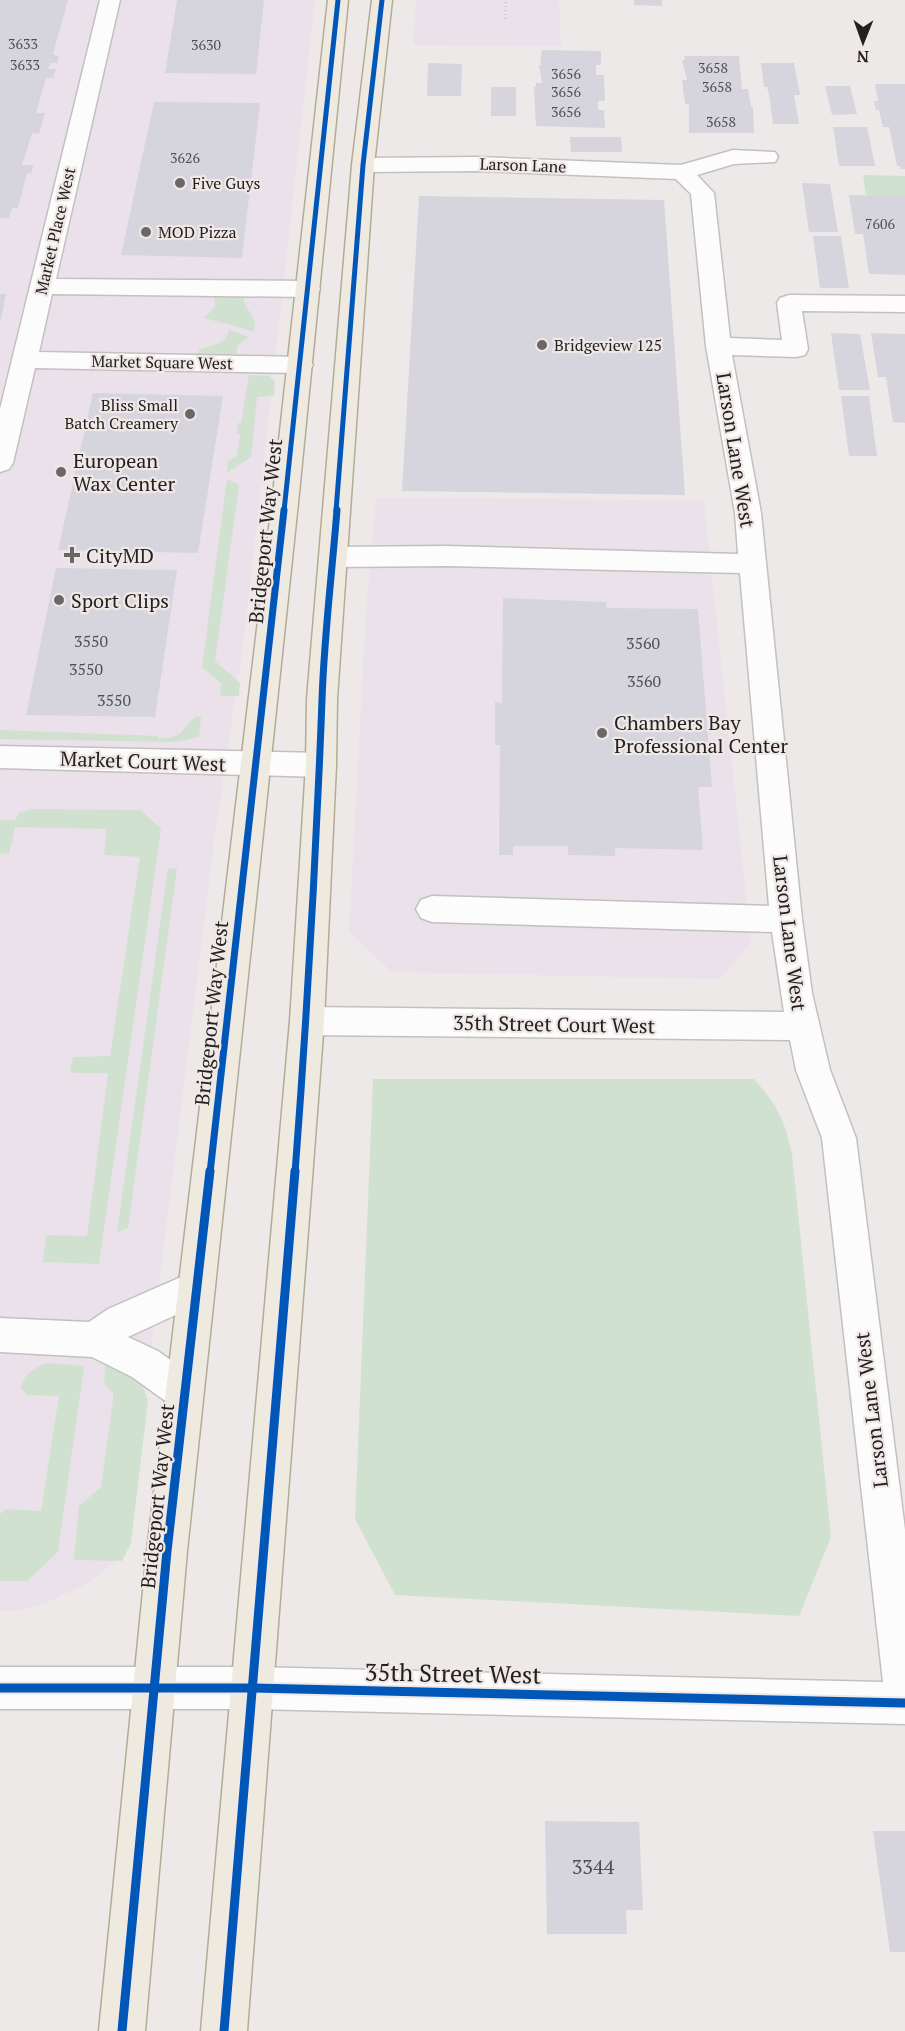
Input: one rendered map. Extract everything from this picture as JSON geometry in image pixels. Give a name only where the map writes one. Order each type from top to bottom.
[{"type":"main road","name":"Bridgeport Way West","points":[[122,2031],[184,1392],[256,764],[338,0]]},
{"type":"main road","points":[[224,2031],[306,1021],[321,765],[322,699],[363,165],[382,0]]},
{"type":"street","name":"Market Place West","points":[[0,463],[110,0]]},
{"type":"street","name":"Larson Lane","points":[[363,165],[479,164],[682,172],[733,157],[767,157]]},
{"type":"street","name":"Larson Lane West","points":[[682,172],[702,193],[718,346],[748,513],[786,918],[802,1026],[813,1070],[838,1138],[905,1696]]},
{"type":"street","points":[[42,286],[308,289]]},
{"type":"street","points":[[718,346],[796,349],[789,303],[905,304]]},
{"type":"street","name":"Market Square West","points":[[24,360],[300,365]]},
{"type":"street","points":[[333,557],[447,556],[753,564]]},
{"type":"street","name":"Market Court West","points":[[0,757],[321,765]]},
{"type":"street","points":[[432,909],[786,918]]},
{"type":"street","name":"35th Street Court West","points":[[306,1021],[802,1026]]},
{"type":"street","points":[[95,1340],[121,1322],[196,1287]]},
{"type":"street","points":[[0,1335],[95,1340],[145,1364],[184,1392]]},
{"type":"street","name":"35th Street West","points":[[0,1688],[251,1688],[905,1703]]},
{"type":"path","points":[[505,19],[506,0]]},
{"type":"shaded area","points":[[0,0],[315,0],[244,639],[215,834],[126,1554],[86,1584],[48,1602],[16,1611],[0,1611]]},
{"type":"shaded area","points":[[416,0],[559,0],[561,47],[413,45]]},
{"type":"shaded area","points":[[376,497],[704,501],[751,942],[720,979],[392,972],[349,932],[366,610]]},
{"type":"green space","points":[[863,175],[905,176],[905,196],[866,196]]},
{"type":"green space","points":[[214,296],[243,297],[255,321],[253,332],[204,318],[215,306]]},
{"type":"green space","points":[[229,329],[249,337],[238,345],[236,354],[198,354],[199,350],[221,342]]},
{"type":"green space","points":[[249,375],[269,376],[275,382],[274,396],[257,397],[251,457],[227,473],[228,461],[237,456],[240,434],[237,433],[238,423],[241,423]]},
{"type":"green space","points":[[227,479],[239,485],[215,661],[240,683],[239,696],[220,696],[221,683],[202,667]]},
{"type":"green space","points":[[196,716],[201,717],[199,737],[175,742],[0,739],[0,730],[168,738],[179,734]]},
{"type":"green space","points":[[31,809],[141,810],[161,829],[99,1264],[43,1262],[46,1235],[87,1236],[108,1073],[73,1073],[70,1071],[73,1057],[110,1056],[140,857],[104,855],[107,829],[15,827],[9,854],[0,853],[0,820],[15,820],[19,813]]},
{"type":"green space","points":[[168,868],[177,869],[128,1228],[117,1232]]},
{"type":"green space","points":[[373,1079],[754,1079],[762,1089],[779,1114],[792,1154],[831,1537],[799,1616],[395,1595],[355,1519]]},
{"type":"green space","points":[[106,1360],[140,1381],[148,1400],[131,1543],[122,1561],[74,1560],[79,1506],[101,1487],[113,1399],[113,1393],[104,1383]]},
{"type":"green space","points":[[48,1363],[84,1366],[58,1552],[27,1581],[0,1581],[0,1514],[6,1509],[41,1511],[59,1396],[27,1395],[21,1388],[31,1371]]},
{"type":"building","points":[[0,0],[68,0],[53,54],[59,56],[57,63],[50,63],[48,69],[56,69],[53,78],[46,78],[36,113],[45,113],[39,134],[32,133],[22,165],[34,165],[31,173],[27,173],[18,208],[12,208],[9,218],[0,218]]},
{"type":"building","points":[[177,0],[264,0],[256,74],[165,73]]},
{"type":"building","points":[[634,0],[662,0],[662,6],[634,5]]},
{"type":"building","points":[[542,50],[601,51],[601,65],[596,65],[596,75],[604,75],[605,101],[598,101],[598,110],[604,110],[605,128],[536,126],[534,87],[536,83],[542,83],[539,65],[542,65],[540,62]]},
{"type":"building","points":[[684,56],[739,56],[742,89],[748,89],[751,107],[753,107],[754,133],[689,133],[689,104],[685,104],[682,80],[687,80],[682,60],[685,60]]},
{"type":"building","points":[[428,63],[462,64],[461,96],[427,96]]},
{"type":"building","points":[[761,63],[794,63],[800,95],[794,95],[799,124],[773,124]]},
{"type":"building","points":[[875,84],[905,84],[905,169],[897,166],[889,127],[883,127],[879,110],[876,110],[874,101],[878,101]]},
{"type":"building","points":[[825,86],[850,86],[857,114],[832,115]]},
{"type":"building","points":[[491,87],[516,87],[516,116],[491,116]]},
{"type":"building","points":[[154,102],[260,103],[242,258],[121,255]]},
{"type":"building","points":[[833,127],[867,127],[875,166],[839,166]]},
{"type":"building","points":[[570,137],[621,137],[622,152],[571,152]]},
{"type":"building","points":[[802,183],[830,184],[838,232],[809,232]]},
{"type":"building","points":[[849,195],[905,196],[905,275],[869,274],[863,234],[855,234]]},
{"type":"building","name":"Bridgeview 125","points":[[419,196],[664,200],[685,495],[402,491]]},
{"type":"building","points":[[813,236],[841,236],[849,288],[820,288]]},
{"type":"building","points":[[0,294],[6,294],[0,324]]},
{"type":"building","points":[[831,333],[860,334],[870,390],[839,390]]},
{"type":"building","points":[[871,333],[905,334],[905,423],[893,422],[886,377],[878,377]]},
{"type":"building","points":[[93,393],[223,396],[198,553],[58,550]]},
{"type":"building","points":[[841,396],[869,396],[877,456],[849,456]]},
{"type":"building","points":[[56,568],[177,570],[155,717],[26,715]]},
{"type":"building","name":"Chambers Bay Professional Center","points":[[503,598],[606,602],[607,608],[698,609],[712,787],[698,787],[703,850],[615,848],[615,856],[568,855],[568,846],[513,846],[513,855],[499,855],[500,745],[495,745],[495,702],[502,703]]},
{"type":"building","points":[[545,1821],[639,1822],[643,1910],[626,1910],[627,1934],[547,1934]]},
{"type":"building","points":[[873,1831],[905,1831],[905,1952],[890,1952]]},
{"type":"cycle path","points":[[122,2031],[167,1551],[285,503],[338,0]]},
{"type":"cycle path","points":[[224,2031],[307,1021],[321,765],[322,699],[363,165],[382,0]]},
{"type":"cycle path","points":[[0,1688],[251,1688],[905,1703]]},
{"type":"place","name":"Five Guys","points":[[180,183]]},
{"type":"place","name":"MOD Pizza","points":[[146,232]]},
{"type":"place","name":"Bridgeview 125","points":[[542,345]]},
{"type":"place","name":"Bliss Small Batch Creamery","points":[[190,414]]},
{"type":"place","name":"European Wax Center","points":[[61,472]]},
{"type":"place","name":"CityMD","points":[[72,555]]},
{"type":"place","name":"Sport Clips","points":[[59,600]]},
{"type":"place","name":"Chambers Bay Professional Center","points":[[602,733]]}]
